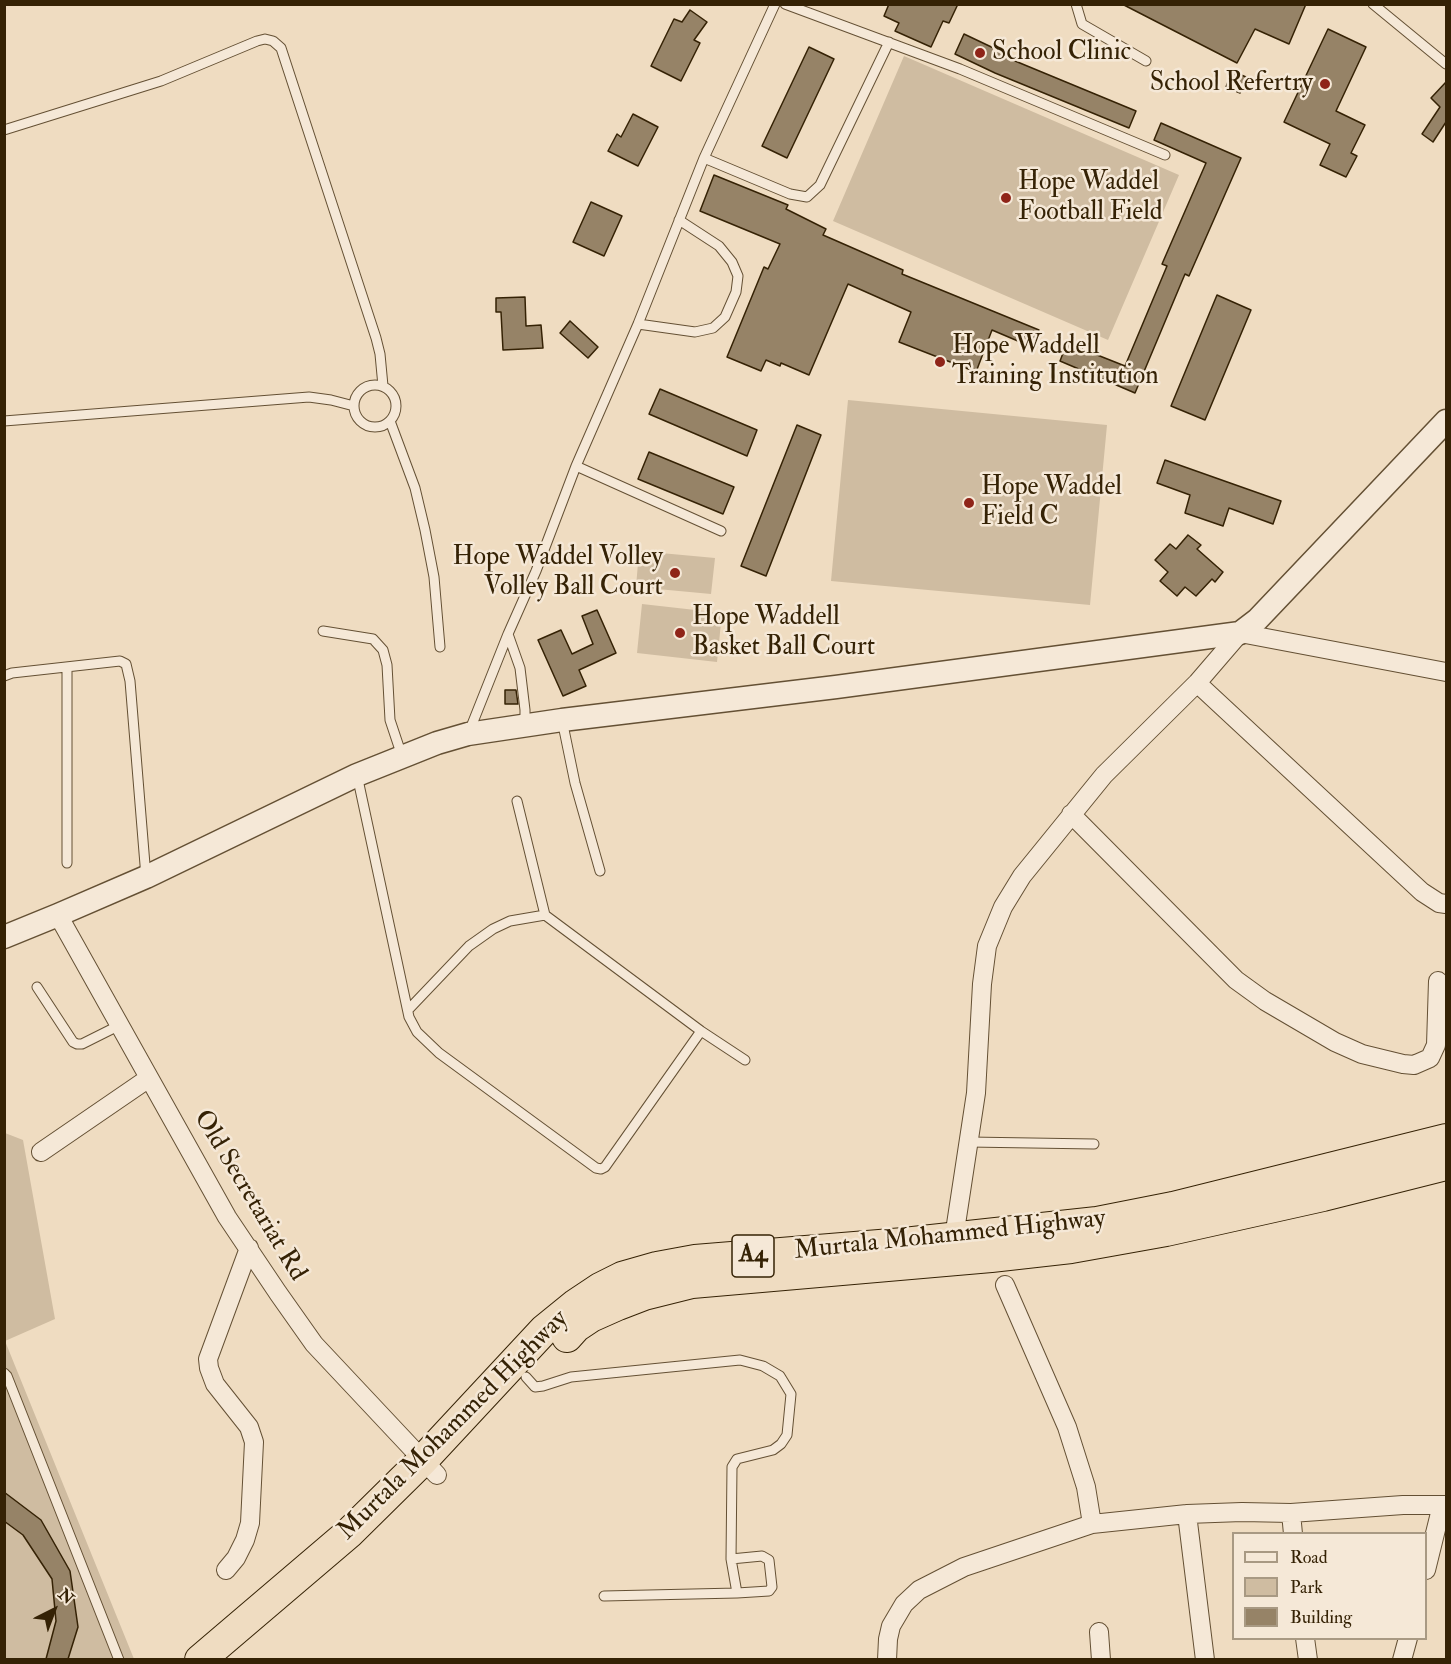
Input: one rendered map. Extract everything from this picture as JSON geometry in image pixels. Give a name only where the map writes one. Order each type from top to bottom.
[{"type":"highway","name":"Murtala Mohammed Highway","points":[[200,1659],[430,1467],[576,1327],[591,1317],[644,1294],[693,1283],[952,1249],[1097,1222],[1173,1207],[1446,1139]]},
{"type":"highway","name":"Murtala Mohammed Highway","points":[[229,1659],[349,1559],[430,1467],[544,1330],[576,1304],[622,1277],[657,1267],[695,1260],[904,1244],[952,1249],[1071,1248],[1166,1231],[1323,1196],[1446,1165]]},
{"type":"street","points":[[952,1249],[976,1093],[982,984],[987,946],[1003,906],[1022,876],[1104,775],[1197,682],[1240,633],[1257,620],[1446,421]]},
{"type":"street","points":[[4,937],[146,877],[357,775],[437,743],[468,734],[1240,633],[1446,672]]},
{"type":"street","points":[[1197,682],[1422,892],[1439,903],[1446,904]]},
{"type":"street","points":[[1071,814],[1236,980],[1265,1001],[1335,1042],[1362,1054],[1403,1064],[1414,1065],[1430,1058],[1436,1046],[1438,981]]},
{"type":"street","name":"Old Secretariat Rd","points":[[58,915],[227,1217],[314,1344],[430,1467]]},
{"type":"street","points":[[40,1152],[149,1078]]},
{"type":"street","points":[[226,1570],[236,1558],[250,1523],[254,1442],[249,1427],[215,1384],[208,1359],[249,1248]]},
{"type":"street","points":[[1005,1285],[1067,1427],[1086,1487],[1092,1524]]},
{"type":"street","points":[[887,1659],[891,1626],[904,1604],[919,1590],[964,1567],[1092,1524],[1187,1514],[1291,1513],[1403,1505],[1444,1505],[1427,1563]]},
{"type":"street","points":[[1291,1513],[1293,1532]]},
{"type":"street","points":[[1187,1514],[1205,1659]]},
{"type":"street","points":[[1100,1632],[1101,1659]]},
{"type":"street","points":[[1305,1640],[1308,1659]]},
{"type":"street","points":[[1402,1659],[1407,1640]]},
{"type":"lane","points":[[468,734],[536,571],[576,466],[638,324],[704,158],[775,4]]},
{"type":"lane","points":[[785,4],[960,69],[1166,156]]},
{"type":"lane","points":[[1076,4],[1082,24],[1146,61]]},
{"type":"lane","points":[[1374,4],[1446,64]]},
{"type":"lane","points":[[4,130],[160,81],[257,41],[265,39],[273,41],[281,48],[376,338],[383,386]]},
{"type":"lane","points":[[704,158],[790,194],[807,197],[820,185],[889,42]]},
{"type":"lane","points":[[638,324],[695,332],[712,328],[725,317],[736,292],[738,276],[732,262],[719,246],[679,220]]},
{"type":"lane","points":[[383,386],[389,390],[396,402],[394,415],[390,421],[378,427],[364,424],[359,419],[354,406],[358,393],[363,388],[383,386]]},
{"type":"lane","points":[[4,422],[309,397],[331,399],[354,406]]},
{"type":"lane","points":[[390,421],[415,488],[425,531],[434,577],[441,647]]},
{"type":"lane","points":[[576,466],[721,531]]},
{"type":"lane","points":[[322,631],[373,639],[383,650],[387,665],[390,720],[402,756]]},
{"type":"lane","points":[[508,634],[520,668],[525,726]]},
{"type":"lane","points":[[4,676],[12,673],[120,661],[126,664],[130,681],[146,877]]},
{"type":"lane","points":[[67,667],[67,863]]},
{"type":"lane","points":[[562,720],[575,783],[600,871]]},
{"type":"lane","points":[[357,775],[409,1017],[417,1032],[439,1053],[596,1168],[601,1169],[605,1167],[701,1031]]},
{"type":"lane","points":[[517,801],[545,915],[701,1031],[745,1060]]},
{"type":"lane","points":[[408,1010],[469,946],[493,929],[510,921],[545,915]]},
{"type":"lane","points":[[37,987],[73,1042],[77,1044],[82,1044],[120,1025]]},
{"type":"lane","points":[[969,1142],[1094,1144]]},
{"type":"lane","points":[[526,1377],[535,1387],[571,1377],[740,1360],[763,1366],[780,1376],[791,1394],[787,1435],[773,1450],[738,1459],[732,1467],[731,1559],[737,1593]]},
{"type":"lane","points":[[4,1373],[119,1659]]},
{"type":"lane","points":[[604,1596],[769,1591],[772,1587],[769,1560],[765,1556],[731,1559]]},
{"type":"green space","name":"Hope Waddel Football Field","points":[[904,56],[1179,175],[1108,340],[833,221]]},
{"type":"green space","name":"Hope Waddel Field C","points":[[848,400],[1107,425],[1090,605],[831,581]]},
{"type":"green space","name":"Hope Waddel Volley Volley Ball Court","points":[[639,551],[715,558],[711,594],[636,587]]},
{"type":"green space","name":"Hope Waddell Basket Ball Court","points":[[642,604],[722,613],[717,662],[637,653]]},
{"type":"green space","points":[[5,1133],[23,1140],[55,1319],[5,1341]]},
{"type":"green space","points":[[5,1341],[134,1659],[5,1659]]},
{"type":"building","points":[[889,4],[958,4],[949,23],[943,21],[931,47],[895,31],[899,23],[884,16]]},
{"type":"building","points":[[1122,4],[1306,4],[1289,44],[1255,29],[1237,63]]},
{"type":"building","points":[[690,10],[707,22],[694,40],[700,43],[681,81],[651,66],[674,19],[682,22]]},
{"type":"building","name":"School Refertry","points":[[1328,29],[1366,47],[1336,111],[1365,125],[1351,153],[1357,156],[1346,177],[1320,165],[1330,144],[1284,122]]},
{"type":"building","points":[[964,34],[1004,53],[1003,56],[1136,111],[1129,128],[995,73],[955,54]]},
{"type":"building","points":[[809,47],[834,59],[787,158],[762,146]]},
{"type":"building","points":[[1232,71],[1246,77],[1240,93],[1226,87]]},
{"type":"building","points":[[1446,82],[1446,122],[1433,142],[1422,134],[1440,107],[1431,98]]},
{"type":"building","points":[[633,114],[658,127],[638,166],[608,151],[617,134],[621,137]]},
{"type":"building","points":[[1161,123],[1241,158],[1189,276],[1185,274],[1135,393],[1060,361],[1067,343],[1125,366],[1167,266],[1162,264],[1206,163],[1154,140]]},
{"type":"building","points":[[714,175],[788,205],[786,209],[826,229],[823,235],[903,270],[902,274],[1039,330],[1032,347],[992,330],[976,372],[899,342],[911,312],[848,284],[809,375],[781,363],[780,366],[766,360],[761,371],[727,357],[764,267],[768,269],[780,244],[700,211]]},
{"type":"building","points":[[591,202],[622,216],[604,256],[573,242]]},
{"type":"building","points":[[1217,295],[1251,310],[1205,420],[1171,406]]},
{"type":"building","points":[[525,297],[526,326],[541,325],[543,348],[503,350],[501,312],[496,312],[496,298]]},
{"type":"building","points":[[570,321],[598,347],[588,358],[560,333]]},
{"type":"building","points":[[660,389],[757,430],[747,456],[649,414]]},
{"type":"building","points":[[797,425],[821,435],[766,576],[741,566]]},
{"type":"building","points":[[649,452],[734,487],[723,514],[638,479]]},
{"type":"building","points":[[1165,460],[1281,501],[1273,524],[1229,508],[1223,526],[1185,513],[1190,495],[1157,483]]},
{"type":"building","points":[[1188,535],[1201,545],[1197,549],[1223,572],[1215,582],[1212,579],[1196,596],[1185,587],[1177,596],[1160,581],[1168,572],[1155,560],[1170,544],[1176,549]]},
{"type":"building","points":[[597,610],[616,653],[579,670],[586,686],[563,696],[538,640],[561,630],[572,654],[593,644],[582,616]]},
{"type":"building","points":[[505,690],[516,690],[518,704],[505,704]]},
{"type":"building","points":[[4,1492],[41,1520],[70,1571],[78,1627],[68,1659],[46,1659],[56,1621],[52,1579],[23,1535],[4,1521]]},
{"type":"place","name":"School Clinic","points":[[980,53]]},
{"type":"place","name":"School Refertry","points":[[1325,84]]},
{"type":"place","name":"Hope Waddel Football Field","points":[[1006,198]]},
{"type":"place","name":"Hope Waddell Training Institution","points":[[940,362]]},
{"type":"place","name":"Hope Waddel Field C","points":[[969,503]]},
{"type":"place","name":"Hope Waddel Volley Volley Ball Court","points":[[675,573]]},
{"type":"place","name":"Hope Waddell Basket Ball Court","points":[[680,633]]}]
